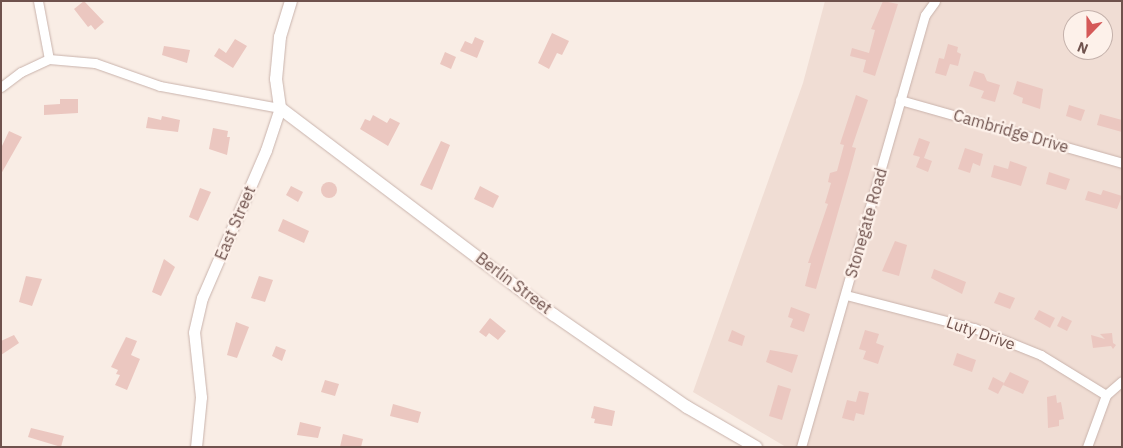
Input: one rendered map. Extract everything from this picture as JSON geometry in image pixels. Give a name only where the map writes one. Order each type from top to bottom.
[{"type":"main road","name":"East Street","points":[[280,108],[276,79],[280,37],[291,1]]},
{"type":"main road","name":"Berlin Street","points":[[280,108],[554,315],[687,407],[756,447]]},
{"type":"street","points":[[38,1],[49,59]]},
{"type":"street","name":"Stonegate Road","points":[[801,447],[846,295],[924,15],[934,1]]},
{"type":"street","points":[[1,87],[21,72],[49,59],[95,63],[160,86],[280,108]]},
{"type":"street","name":"Cambridge Drive","points":[[900,100],[1122,163]]},
{"type":"street","name":"East Street","points":[[196,447],[202,397],[194,332],[202,298],[266,150],[280,108]]},
{"type":"street","name":"Luty Drive","points":[[846,295],[974,328],[1040,355],[1106,395]]},
{"type":"street","points":[[1087,447],[1106,395],[1122,381]]},
{"type":"shaded area","points":[[825,1],[1122,1],[1122,447],[786,447],[693,392],[803,83]]},
{"type":"building","points":[[84,1],[104,22],[95,30],[91,25],[88,27],[74,9]]},
{"type":"building","points":[[883,1],[898,4],[875,76],[863,72],[866,60],[850,56],[852,48],[869,53],[875,30],[871,29]]},
{"type":"building","points":[[552,33],[569,41],[562,55],[557,53],[549,69],[538,63]]},
{"type":"building","points":[[475,37],[484,41],[477,58],[460,51],[465,41],[472,44]]},
{"type":"building","points":[[235,39],[247,46],[233,68],[214,56],[219,48],[226,53]]},
{"type":"building","points":[[948,44],[958,47],[957,52],[961,54],[958,66],[950,64],[946,76],[935,73],[939,58],[944,59]]},
{"type":"building","points":[[164,46],[190,50],[187,63],[162,55]]},
{"type":"building","points":[[445,52],[456,57],[451,69],[440,64]]},
{"type":"building","points":[[974,71],[984,74],[987,81],[1000,85],[995,102],[981,98],[984,91],[969,86]]},
{"type":"building","points":[[1017,81],[1043,89],[1040,109],[1022,103],[1023,98],[1013,94]]},
{"type":"building","points":[[856,95],[868,100],[852,147],[856,148],[816,289],[805,286],[811,263],[808,263],[828,204],[825,203],[831,183],[828,182],[830,173],[837,171],[844,145],[840,144]]},
{"type":"building","points":[[60,99],[78,99],[78,113],[44,115],[44,105],[60,104]]},
{"type":"building","points":[[1069,105],[1085,110],[1081,121],[1066,116]]},
{"type":"building","points":[[1100,114],[1122,120],[1122,132],[1097,125]]},
{"type":"building","points":[[373,115],[387,123],[390,118],[400,123],[388,146],[360,129],[365,119],[370,121]]},
{"type":"building","points":[[162,116],[180,120],[178,132],[146,128],[148,117],[161,120]]},
{"type":"building","points":[[213,128],[228,131],[227,137],[230,137],[227,155],[209,149]]},
{"type":"building","points":[[9,131],[22,137],[1,174],[2,146]]},
{"type":"building","points":[[919,138],[930,142],[924,158],[932,161],[928,172],[916,167],[920,157],[913,155]]},
{"type":"building","points":[[441,141],[450,145],[432,190],[420,185]]},
{"type":"building","points":[[965,148],[983,154],[980,166],[973,163],[970,173],[958,169]]},
{"type":"building","points":[[1010,161],[1027,167],[1021,186],[991,177],[994,165],[1008,169]]},
{"type":"building","points":[[1049,172],[1070,179],[1066,190],[1046,184]]},
{"type":"building","points":[[329,182],[337,190],[329,198],[321,190]]},
{"type":"building","points":[[291,186],[303,192],[298,202],[286,195]]},
{"type":"building","points":[[480,186],[499,196],[493,208],[474,199]]},
{"type":"building","points":[[200,188],[211,192],[198,221],[189,217]]},
{"type":"building","points":[[1103,190],[1122,196],[1117,209],[1085,200],[1088,191],[1101,195]]},
{"type":"building","points":[[283,219],[309,231],[304,243],[278,231]]},
{"type":"building","points":[[895,241],[907,245],[899,276],[882,271]]},
{"type":"building","points":[[164,259],[175,267],[161,296],[152,292]]},
{"type":"building","points":[[934,269],[966,282],[962,294],[931,278]]},
{"type":"building","points":[[26,276],[42,279],[32,306],[19,302]]},
{"type":"building","points":[[259,276],[273,280],[265,302],[251,298]]},
{"type":"building","points":[[999,292],[1015,298],[1010,309],[994,303]]},
{"type":"building","points":[[791,307],[810,314],[804,332],[790,327],[793,319],[788,317]]},
{"type":"building","points":[[1039,310],[1055,318],[1050,328],[1034,319]]},
{"type":"building","points":[[1062,316],[1072,321],[1067,331],[1057,326]]},
{"type":"building","points":[[490,318],[506,331],[498,340],[489,333],[486,337],[479,332]]},
{"type":"building","points":[[236,322],[249,327],[237,358],[227,355]]},
{"type":"building","points":[[732,330],[745,336],[742,346],[728,341]]},
{"type":"building","points":[[865,330],[879,334],[876,343],[884,346],[878,364],[863,359],[866,351],[859,349]]},
{"type":"building","points":[[1112,333],[1113,343],[1116,345],[1113,349],[1111,346],[1093,348],[1091,335],[1105,339],[1100,334]]},
{"type":"building","points":[[14,335],[19,343],[1,355],[1,341]]},
{"type":"building","points":[[126,337],[137,341],[131,355],[140,359],[127,390],[115,385],[120,375],[116,374],[118,370],[111,367]]},
{"type":"building","points":[[276,346],[286,350],[282,361],[272,356]]},
{"type":"building","points":[[770,350],[798,355],[792,373],[766,362]]},
{"type":"building","points":[[957,353],[976,360],[972,372],[953,365]]},
{"type":"building","points":[[1010,372],[1029,381],[1023,394],[1003,385]]},
{"type":"building","points":[[993,377],[1004,383],[998,394],[988,389]]},
{"type":"building","points":[[325,380],[339,384],[335,396],[321,392]]},
{"type":"building","points":[[778,385],[791,389],[782,420],[769,416]]},
{"type":"building","points":[[859,391],[869,393],[864,415],[856,413],[854,421],[842,418],[847,400],[856,402]]},
{"type":"building","points":[[1056,395],[1057,403],[1061,402],[1064,419],[1059,420],[1059,426],[1048,428],[1047,397]]},
{"type":"building","points":[[393,404],[421,412],[418,423],[390,416]]},
{"type":"building","points":[[594,406],[615,411],[612,426],[594,423],[595,419],[591,418]]},
{"type":"building","points":[[300,422],[321,427],[318,438],[297,435]]},
{"type":"building","points":[[31,428],[64,436],[61,447],[28,437]]},
{"type":"building","points":[[343,434],[363,439],[361,447],[340,447]]}]
